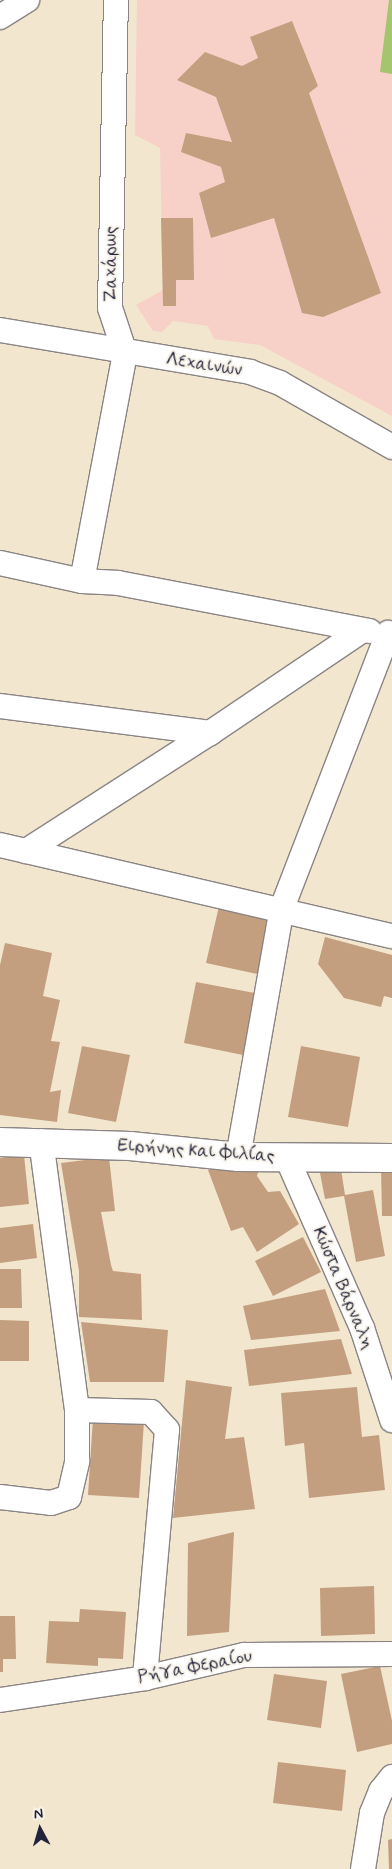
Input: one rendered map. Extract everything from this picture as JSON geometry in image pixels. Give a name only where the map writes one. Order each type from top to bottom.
[{"type":"street","points":[[0,17],[27,0]]},
{"type":"street","name":"Ζαχάρως","points":[[82,581],[125,353],[110,308],[116,0]]},
{"type":"street","name":"Λεχαινών","points":[[0,330],[125,353],[250,372],[280,383],[392,447]]},
{"type":"street","points":[[0,563],[82,581],[118,583],[361,631],[390,634],[282,908],[238,1157]]},
{"type":"street","points":[[26,852],[210,733],[361,631]]},
{"type":"street","points":[[0,706],[210,733]]},
{"type":"street","points":[[0,845],[282,908],[392,936]]},
{"type":"street","points":[[0,1497],[51,1503],[70,1497],[77,1461],[77,1410],[41,1141]]},
{"type":"street","name":"Ειρήνης και Φιλίας","points":[[0,1142],[41,1141],[238,1157],[392,1158]]},
{"type":"street","name":"Κώστα Βάρναλη","points":[[287,1158],[362,1328],[392,1420]]},
{"type":"street","points":[[77,1410],[139,1410],[156,1416],[167,1430],[145,1678]]},
{"type":"street","name":"Ρήγα Φεραίου","points":[[0,1700],[145,1678],[244,1655],[392,1654]]},
{"type":"street","points":[[362,1869],[372,1813],[381,1791],[392,1777]]},
{"type":"shaded area","points":[[137,0],[392,0],[392,416],[260,345],[214,339],[208,326],[173,321],[162,332],[153,331],[136,305],[163,290],[160,148],[135,135]]},
{"type":"green space","points":[[389,0],[392,0],[392,74],[380,72]]},
{"type":"building","points":[[292,21],[318,86],[309,93],[381,293],[323,317],[302,313],[274,218],[211,238],[199,193],[225,182],[221,167],[181,152],[186,133],[232,142],[216,97],[177,80],[205,52],[242,66],[258,58],[250,37]]},
{"type":"building","points":[[161,218],[193,218],[194,280],[176,280],[176,306],[163,306]]},
{"type":"building","points":[[219,906],[275,919],[262,975],[206,963]]},
{"type":"building","points":[[325,937],[392,955],[392,998],[384,996],[381,1007],[344,998],[318,964]]},
{"type":"building","points":[[5,943],[52,953],[43,996],[60,1000],[51,1041],[60,1042],[50,1092],[61,1090],[57,1122],[0,1115],[0,965]]},
{"type":"building","points":[[196,982],[265,995],[253,1057],[184,1043]]},
{"type":"building","points":[[82,1046],[130,1055],[116,1122],[68,1113]]},
{"type":"building","points":[[301,1046],[360,1057],[348,1127],[288,1117]]},
{"type":"building","points":[[24,1155],[29,1204],[0,1207],[0,1158]]},
{"type":"building","points":[[109,1157],[115,1211],[101,1212],[111,1265],[113,1271],[141,1274],[142,1320],[79,1317],[79,1271],[61,1163]]},
{"type":"building","points":[[381,1166],[392,1166],[392,1216],[382,1216]]},
{"type":"building","points":[[222,1167],[259,1169],[257,1176],[268,1192],[280,1191],[299,1224],[257,1252],[243,1227],[231,1231],[208,1170]]},
{"type":"building","points":[[341,1169],[345,1195],[373,1190],[385,1256],[356,1262],[344,1196],[325,1199],[320,1173]]},
{"type":"building","points":[[33,1224],[37,1258],[0,1263],[0,1228]]},
{"type":"building","points":[[303,1237],[321,1272],[273,1296],[255,1261]]},
{"type":"building","points":[[0,1269],[21,1269],[22,1308],[0,1308]]},
{"type":"building","points":[[325,1289],[340,1331],[251,1340],[243,1306]]},
{"type":"building","points":[[0,1320],[29,1321],[29,1361],[0,1361]]},
{"type":"building","points":[[81,1322],[168,1330],[164,1382],[90,1382]]},
{"type":"building","points":[[341,1339],[352,1374],[249,1386],[244,1350]]},
{"type":"building","points":[[186,1380],[232,1387],[225,1439],[244,1437],[255,1509],[173,1518]]},
{"type":"building","points":[[357,1387],[362,1437],[379,1435],[385,1490],[309,1498],[304,1443],[285,1446],[281,1393]]},
{"type":"building","points":[[93,1418],[144,1421],[139,1498],[88,1495]]},
{"type":"building","points":[[234,1532],[229,1632],[187,1636],[188,1543]]},
{"type":"building","points":[[374,1586],[375,1634],[321,1636],[320,1588]]},
{"type":"building","points":[[80,1609],[126,1612],[123,1659],[98,1658],[98,1666],[46,1663],[49,1621],[79,1622]]},
{"type":"building","points":[[0,1616],[15,1616],[16,1659],[3,1659],[3,1672],[0,1672]]},
{"type":"building","points":[[380,1666],[392,1721],[392,1744],[357,1752],[341,1674]]},
{"type":"building","points":[[274,1674],[327,1681],[321,1728],[267,1720]]},
{"type":"building","points":[[278,1762],[346,1770],[342,1811],[273,1803]]},
{"type":"building","points":[[392,1839],[392,1869],[389,1869],[388,1840]]}]
